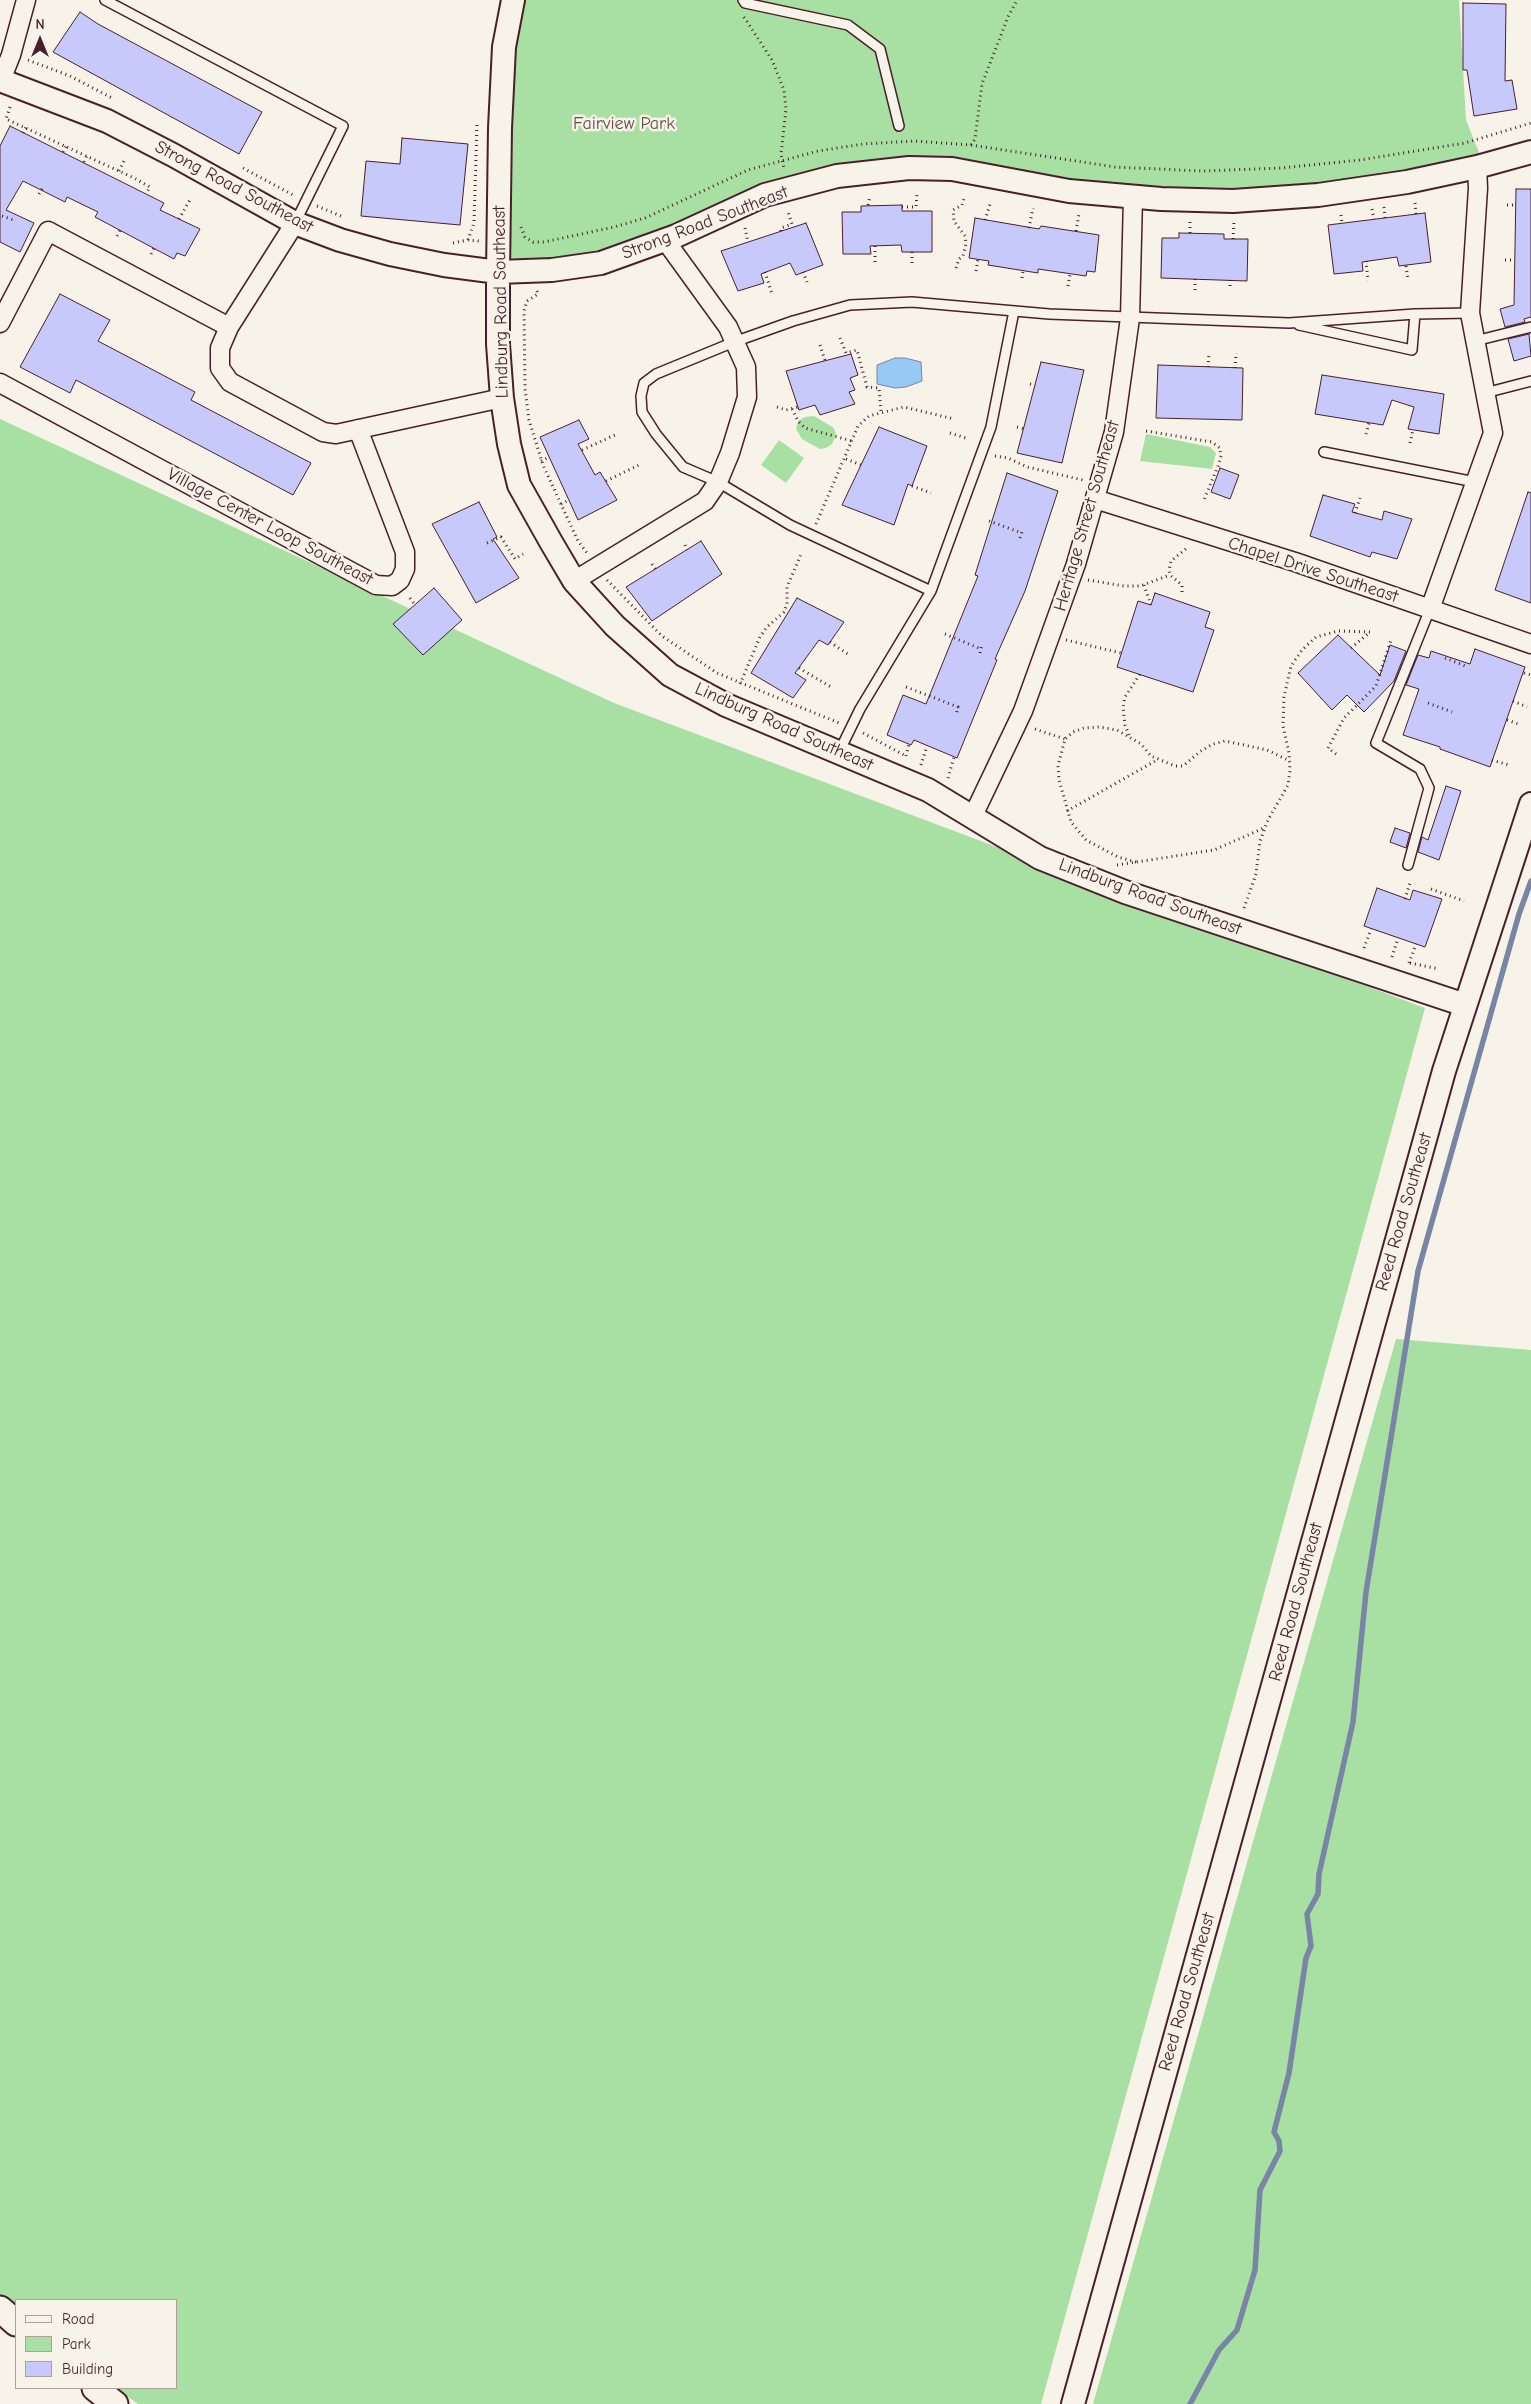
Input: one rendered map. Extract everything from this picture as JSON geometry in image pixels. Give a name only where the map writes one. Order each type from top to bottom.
[{"type":"main road","points":[[0,2309],[15,2322]]},
{"type":"street","points":[[0,80],[11,55],[26,0]]},
{"type":"street","name":"Lindburg Road Southeast","points":[[513,0],[504,47],[500,128],[498,272],[498,344],[502,398],[509,444],[519,485],[574,581],[615,626],[670,675],[726,705],[928,790],[1040,858],[1125,892],[1465,1005]]},
{"type":"street","name":"Strong Road Southeast","points":[[0,80],[107,121],[173,155],[295,223],[340,240],[390,254],[444,265],[498,272],[552,270],[601,263],[665,240],[764,195],[837,176],[909,168],[952,169],[1051,188],[1133,197],[1233,201],[1318,195],[1407,182],[1477,167],[1531,152]]},
{"type":"street","points":[[1430,609],[1492,433],[1470,312],[1478,188],[1477,167]]},
{"type":"street","name":"Heritage Street Southeast","points":[[972,818],[1018,723],[1071,576],[1114,432],[1130,318],[1133,197]]},
{"type":"street","points":[[295,223],[229,327],[220,348],[220,368],[230,382],[323,432],[336,434],[502,398]]},
{"type":"street","points":[[0,323],[48,232],[229,327]]},
{"type":"street","points":[[574,581],[705,501],[718,482],[730,453],[747,398],[746,366],[728,327],[665,240]]},
{"type":"street","name":"Village Center Loop Southeast","points":[[0,383],[376,585],[392,586],[400,580],[405,569],[405,552],[358,429]]},
{"type":"street","name":"Chapel Drive Southeast","points":[[1095,499],[1295,562],[1531,644]]},
{"type":"street","name":"Reed Road Southeast","points":[[1073,2404],[1253,1763],[1351,1401],[1441,1080],[1531,804]]},
{"type":"lane","points":[[105,0],[343,126],[295,223]]},
{"type":"lane","points":[[743,0],[745,3],[848,25],[880,49],[899,126]]},
{"type":"lane","points":[[931,591],[790,525],[718,482],[683,467],[656,434],[642,412],[641,396],[644,384],[656,374],[734,342],[792,321],[850,305],[912,302],[1014,311],[1130,318],[1219,319],[1289,323],[1470,312]]},
{"type":"lane","points":[[839,752],[931,591],[991,427],[1014,311]]},
{"type":"lane","points":[[1289,323],[1372,343],[1412,350],[1416,314]]},
{"type":"lane","points":[[1475,340],[1531,327]]},
{"type":"lane","points":[[1485,393],[1531,381]]},
{"type":"lane","points":[[1324,452],[1475,482]]},
{"type":"lane","points":[[1408,865],[1429,788],[1420,769],[1376,743],[1430,609]]},
{"type":"path","points":[[971,145],[975,139],[982,84],[1008,17],[1017,0]]},
{"type":"path","points":[[743,15],[772,60],[784,90],[786,110],[781,154],[790,189]]},
{"type":"path","points":[[28,60],[70,76],[122,104]]},
{"type":"path","points":[[10,108],[6,119],[86,155],[150,187],[146,194]]},
{"type":"path","points":[[23,133],[26,127]]},
{"type":"path","points":[[46,144],[49,138]]},
{"type":"path","points":[[63,152],[66,146]]},
{"type":"path","points":[[84,162],[86,155]]},
{"type":"path","points":[[119,171],[124,161]]},
{"type":"path","points":[[236,164],[305,201],[348,219]]},
{"type":"path","points":[[39,194],[44,186]]},
{"type":"path","points":[[902,207],[916,207],[918,193]]},
{"type":"path","points":[[868,206],[870,196]]},
{"type":"path","points":[[956,268],[959,259],[965,251],[966,244],[965,236],[954,221],[953,210],[962,206],[965,196]]},
{"type":"path","points":[[179,219],[191,198]]},
{"type":"path","points":[[986,220],[991,201]]},
{"type":"path","points":[[1415,202],[1416,214]]},
{"type":"path","points":[[1507,206],[1516,206]]},
{"type":"path","points":[[1384,207],[1385,218]]},
{"type":"path","points":[[1029,228],[1033,208]]},
{"type":"path","points":[[1372,209],[1374,220]]},
{"type":"path","points":[[781,231],[780,228],[792,224],[788,212]]},
{"type":"path","points":[[1076,232],[1079,214]]},
{"type":"path","points":[[1341,215],[1342,223]]},
{"type":"path","points":[[2,216],[16,221]]},
{"type":"path","points":[[1190,222],[1190,233]]},
{"type":"path","points":[[1233,239],[1234,222]]},
{"type":"path","points":[[745,228],[748,242]]},
{"type":"path","points":[[117,236],[120,230]]},
{"type":"path","points":[[448,242],[457,244],[468,240]]},
{"type":"path","points":[[875,246],[875,266]]},
{"type":"path","points":[[151,254],[154,248]]},
{"type":"path","points":[[912,252],[912,264]]},
{"type":"path","points":[[976,271],[978,260]]},
{"type":"path","points":[[1505,260],[1515,260]]},
{"type":"path","points":[[1366,261],[1368,281]]},
{"type":"path","points":[[1406,266],[1408,280]]},
{"type":"path","points":[[1022,278],[1023,271]]},
{"type":"path","points":[[764,272],[772,294]]},
{"type":"path","points":[[803,272],[807,282]]},
{"type":"path","points":[[1068,286],[1070,274]]},
{"type":"path","points":[[1195,279],[1195,290]]},
{"type":"path","points":[[1230,280],[1230,290]]},
{"type":"path","points":[[538,294],[527,301],[524,311],[523,340],[529,420],[541,461],[578,541],[612,586],[662,636],[717,673],[874,738],[930,770]]},
{"type":"path","points":[[840,338],[846,353],[857,350],[867,387],[879,388],[881,412]]},
{"type":"path","points":[[820,345],[825,361]]},
{"type":"path","points":[[1208,366],[1209,353]]},
{"type":"path","points":[[1235,368],[1236,353]]},
{"type":"path","points":[[1030,384],[1035,385]]},
{"type":"path","points":[[777,407],[786,410],[798,407]]},
{"type":"path","points":[[814,528],[846,459],[858,426],[869,416],[904,407],[954,419]]},
{"type":"path","points":[[792,409],[798,421],[805,428],[852,441]]},
{"type":"path","points":[[1366,434],[1369,423]]},
{"type":"path","points":[[1017,427],[1024,429]]},
{"type":"path","points":[[1410,443],[1413,430]]},
{"type":"path","points":[[1146,431],[1212,442],[1220,448],[1221,456],[1218,466],[1204,500]]},
{"type":"path","points":[[950,433],[969,439]]},
{"type":"path","points":[[582,450],[615,435]]},
{"type":"path","points":[[988,454],[1008,458],[1027,467],[1088,481]]},
{"type":"path","points":[[541,461],[549,457]]},
{"type":"path","points":[[846,459],[861,465]]},
{"type":"path","points":[[606,481],[639,465]]},
{"type":"path","points":[[912,486],[931,493]]},
{"type":"path","points":[[1355,513],[1360,498]]},
{"type":"path","points":[[561,504],[569,500]]},
{"type":"path","points":[[989,522],[1023,531],[1020,538]]},
{"type":"path","points":[[487,543],[501,537],[515,559],[523,554]]},
{"type":"path","points":[[1170,576],[1171,561],[1179,553],[1192,544],[1213,537]]},
{"type":"path","points":[[685,545],[687,550]]},
{"type":"path","points":[[740,684],[760,637],[767,627],[784,612],[787,587],[802,552]]},
{"type":"path","points":[[652,564],[656,570]]},
{"type":"path","points":[[1071,576],[1124,586],[1144,585],[1170,576]]},
{"type":"path","points":[[1170,576],[1182,585],[1182,592]]},
{"type":"path","points":[[1144,585],[1151,605]]},
{"type":"path","points":[[410,598],[415,605]]},
{"type":"path","points":[[1244,908],[1256,874],[1260,841],[1265,827],[1288,785],[1290,761],[1283,726],[1284,698],[1291,666],[1302,650],[1316,637],[1338,631],[1370,632],[1351,648]]},
{"type":"path","points":[[945,634],[980,651],[982,644]]},
{"type":"path","points":[[1050,636],[1121,653]]},
{"type":"path","points":[[1336,754],[1328,748],[1344,718],[1376,686],[1391,640]]},
{"type":"path","points":[[830,642],[849,655]]},
{"type":"path","points":[[1445,658],[1468,667]]},
{"type":"path","points":[[799,668],[831,687]]},
{"type":"path","points":[[1524,673],[1531,676]]},
{"type":"path","points":[[1129,735],[1125,724],[1123,707],[1125,697],[1140,674]]},
{"type":"path","points":[[906,687],[958,707],[956,715]]},
{"type":"path","points":[[1513,701],[1527,707]]},
{"type":"path","points":[[1428,703],[1452,712]]},
{"type":"path","points":[[1507,720],[1521,725]]},
{"type":"path","points":[[1018,723],[1065,739]]},
{"type":"path","points":[[1136,862],[1118,857],[1086,840],[1071,822],[1058,780],[1058,766],[1065,739],[1073,732],[1084,728],[1117,730],[1129,735],[1157,760],[1175,766],[1183,766],[1201,751],[1213,744],[1225,741],[1267,750],[1290,761]]},
{"type":"path","points":[[906,756],[909,744]]},
{"type":"path","points":[[921,765],[927,746]]},
{"type":"path","points":[[953,784],[947,780],[954,757]]},
{"type":"path","points":[[1067,811],[1157,760]]},
{"type":"path","points":[[1492,760],[1509,765]]},
{"type":"path","points":[[1112,866],[1214,850],[1265,827]]},
{"type":"path","points":[[1405,899],[1410,883]]},
{"type":"path","points":[[1431,890],[1464,901]]},
{"type":"path","points":[[1364,948],[1371,928]]},
{"type":"path","points":[[1392,957],[1398,938]]},
{"type":"path","points":[[1409,963],[1416,944]]},
{"type":"green space","name":"Fairview Park","points":[[513,0],[1459,0],[1466,120],[1484,165],[1270,199],[988,176],[837,176],[601,263],[498,272]]},
{"type":"green space","points":[[814,416],[834,428],[836,435],[832,444],[826,448],[820,449],[802,439],[796,429],[798,421],[805,417]]},
{"type":"green space","points":[[0,419],[614,703],[1425,1008],[1041,2404],[138,2404],[117,2389],[178,2389],[178,2299],[15,2299],[15,2313],[0,2302]]},
{"type":"green space","points":[[1146,434],[1210,447],[1216,453],[1212,469],[1140,461]]},
{"type":"green space","points":[[779,440],[804,458],[786,483],[761,465]]},
{"type":"green space","points":[[1396,1339],[1531,1350],[1531,2404],[1093,2404]]},
{"type":"water","points":[[895,358],[905,358],[921,362],[922,381],[906,387],[895,388],[877,384],[877,365]]},
{"type":"building","points":[[1463,3],[1506,4],[1505,81],[1512,80],[1517,109],[1474,116],[1467,70],[1463,70]]},
{"type":"building","points":[[80,12],[98,24],[262,112],[239,154],[53,52]]},
{"type":"building","points":[[10,126],[164,203],[160,210],[200,229],[185,256],[177,253],[174,259],[95,217],[98,212],[67,197],[65,202],[23,181],[6,210],[34,223],[20,252],[0,242],[0,146]]},
{"type":"building","points":[[402,138],[468,144],[460,225],[361,216],[366,161],[400,164]]},
{"type":"building","points":[[1516,189],[1531,189],[1531,317],[1524,319],[1525,322],[1505,327],[1500,309],[1514,305]]},
{"type":"building","points":[[902,205],[902,211],[932,211],[932,252],[902,252],[901,245],[870,246],[871,254],[843,254],[842,212],[861,212],[861,206]]},
{"type":"building","points":[[1425,213],[1431,262],[1399,266],[1397,257],[1362,262],[1363,271],[1334,274],[1328,225]]},
{"type":"building","points":[[975,218],[1039,229],[1041,226],[1099,235],[1095,272],[1087,271],[1086,276],[1038,269],[1038,273],[988,265],[989,261],[969,258]]},
{"type":"building","points":[[806,223],[823,265],[796,275],[790,263],[761,274],[764,283],[738,291],[721,251]]},
{"type":"building","points":[[1179,233],[1224,234],[1224,239],[1248,239],[1247,281],[1161,278],[1162,238],[1179,238]]},
{"type":"building","points":[[60,294],[110,320],[98,341],[195,392],[191,400],[311,463],[293,495],[76,380],[70,393],[20,367]]},
{"type":"building","points":[[1529,334],[1531,356],[1514,361],[1508,339]]},
{"type":"building","points":[[851,354],[858,375],[850,378],[855,390],[849,392],[855,404],[820,415],[815,405],[799,410],[786,371]]},
{"type":"building","points":[[1041,362],[1084,370],[1062,463],[1017,453]]},
{"type":"building","points":[[1158,365],[1243,368],[1242,420],[1156,418]]},
{"type":"building","points":[[1322,375],[1444,394],[1439,434],[1408,429],[1414,407],[1392,400],[1383,425],[1315,414]]},
{"type":"building","points":[[579,420],[589,439],[578,444],[595,475],[600,472],[617,500],[578,520],[540,437]]},
{"type":"building","points":[[879,427],[927,446],[912,486],[908,484],[894,525],[842,505]]},
{"type":"building","points":[[1220,468],[1239,475],[1230,499],[1211,492]]},
{"type":"building","points":[[1007,473],[1058,491],[1025,591],[995,659],[997,660],[957,758],[914,740],[911,745],[887,735],[903,695],[926,704],[978,576],[975,575]]},
{"type":"building","points":[[1528,492],[1531,493],[1531,603],[1495,590]]},
{"type":"building","points":[[1323,495],[1355,504],[1352,512],[1382,520],[1384,511],[1412,519],[1397,559],[1372,552],[1370,557],[1310,536]]},
{"type":"building","points":[[479,502],[497,537],[493,539],[519,578],[476,603],[432,524]]},
{"type":"building","points":[[701,541],[722,574],[652,621],[626,587]]},
{"type":"building","points":[[434,588],[462,620],[423,655],[393,624]]},
{"type":"building","points":[[1155,593],[1210,612],[1205,627],[1214,630],[1193,692],[1117,667],[1138,601],[1151,605]]},
{"type":"building","points":[[797,598],[844,622],[828,645],[819,640],[795,673],[806,680],[793,698],[751,673]]},
{"type":"building","points":[[1338,635],[1380,675],[1390,645],[1406,651],[1394,681],[1364,712],[1347,695],[1332,710],[1298,673]]},
{"type":"building","points":[[1475,649],[1525,667],[1490,767],[1440,749],[1440,747],[1403,735],[1419,689],[1406,685],[1418,655],[1429,658],[1431,651],[1470,664]]},
{"type":"building","points":[[1446,786],[1461,791],[1439,860],[1418,852],[1422,837],[1428,840]]},
{"type":"building","points":[[1395,828],[1410,833],[1406,848],[1390,842]]},
{"type":"building","points":[[1377,888],[1410,900],[1413,890],[1442,899],[1425,947],[1364,926]]},
{"type":"waterway","points":[[1190,2404],[1219,2350],[1237,2330],[1255,2270],[1260,2190],[1280,2151],[1279,2141],[1274,2132],[1289,2073],[1306,1958],[1311,1946],[1307,1914],[1318,1894],[1319,1874],[1353,1722],[1366,1592],[1418,1271],[1519,914],[1531,881]]}]
